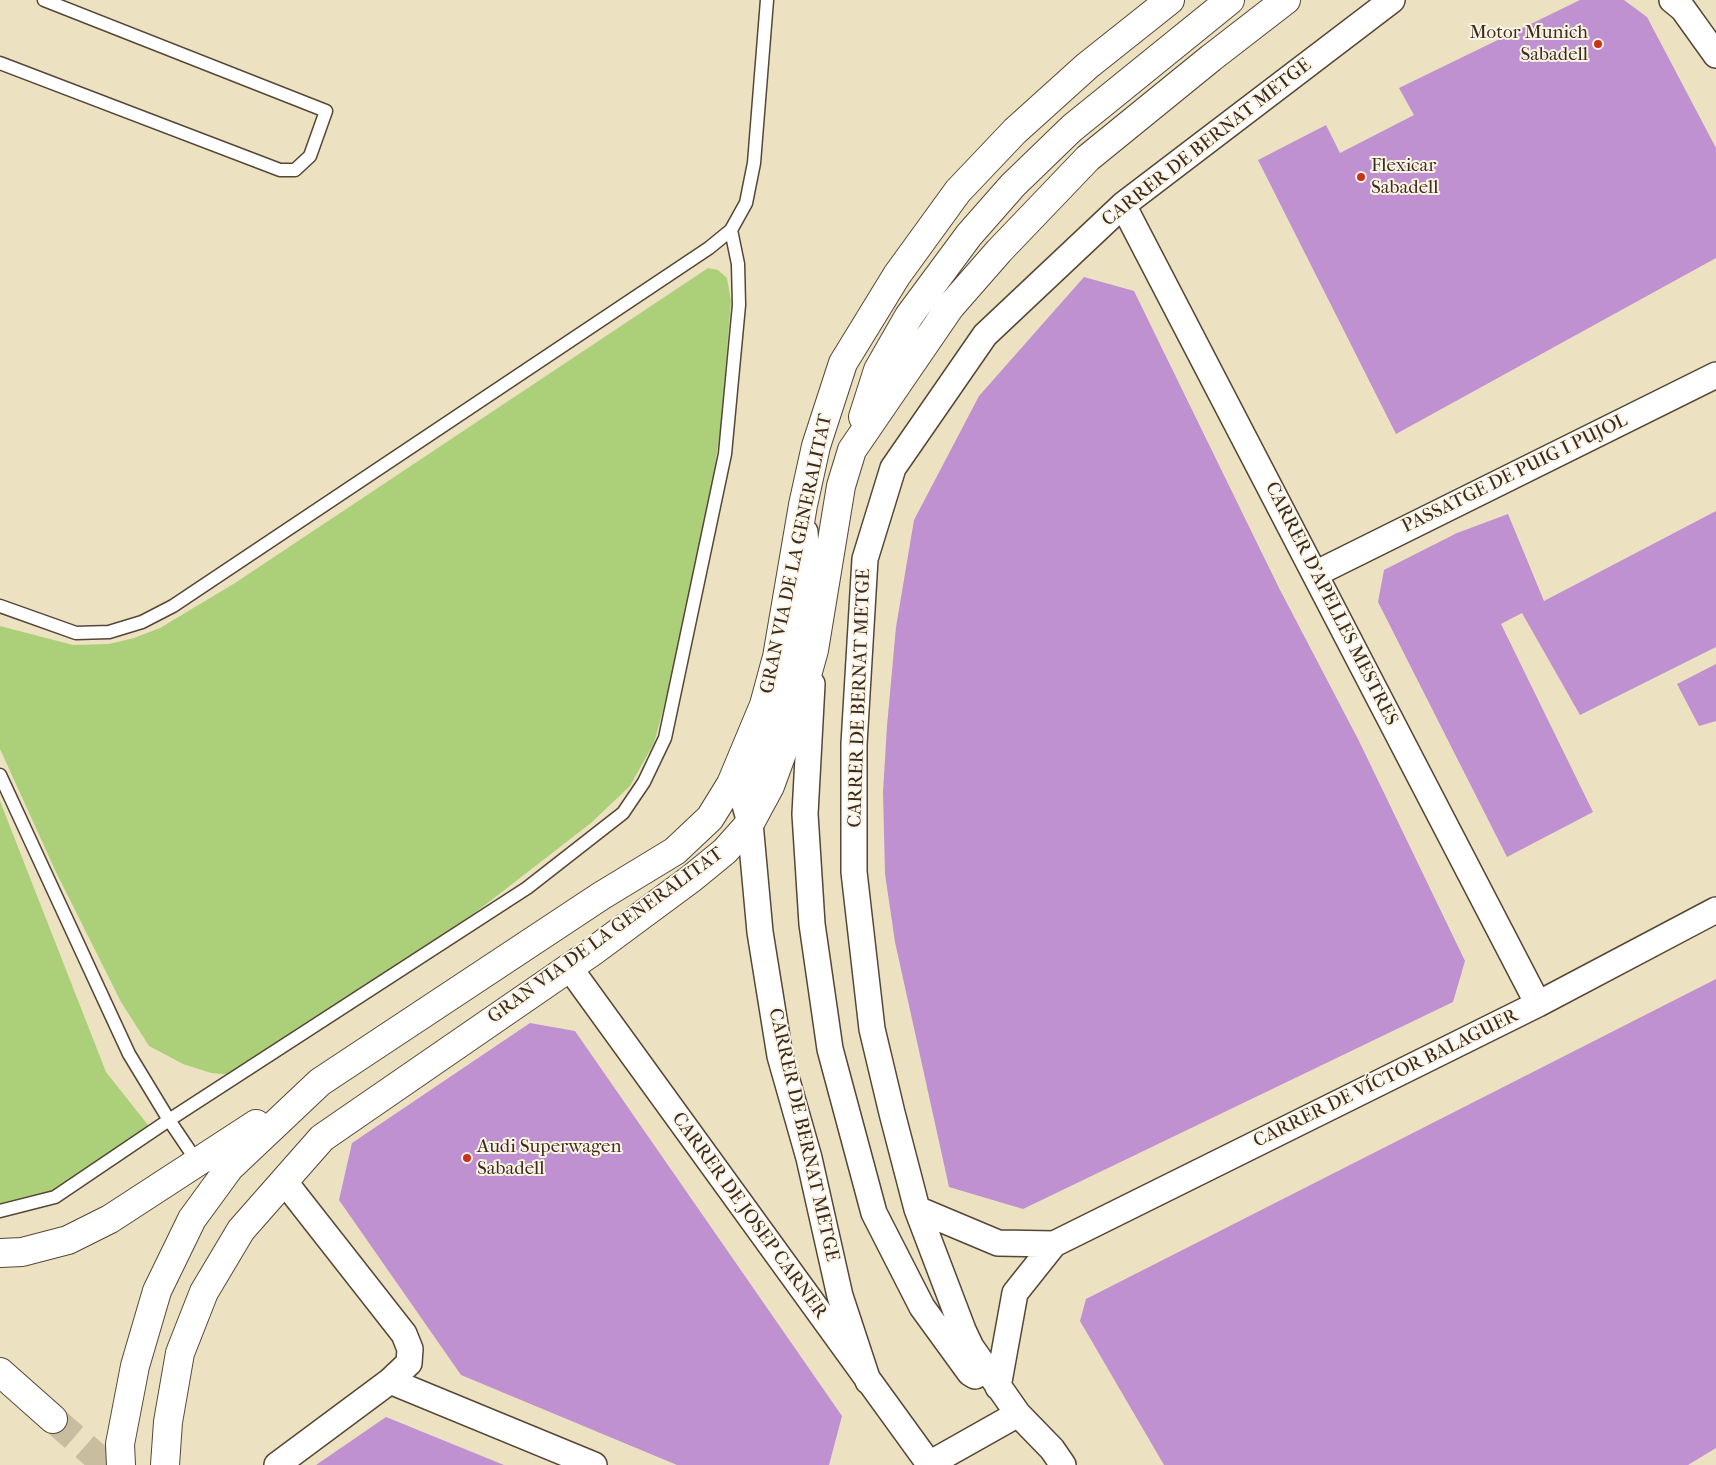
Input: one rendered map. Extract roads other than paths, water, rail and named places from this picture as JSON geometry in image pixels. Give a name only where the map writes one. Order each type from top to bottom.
[{"type":"street","name":"GRAN VIA DE LA GENERALITAT","points":[[122,1465],[120,1444],[134,1366],[157,1291],[192,1219],[230,1167],[320,1082],[601,896],[675,850],[710,818],[731,784],[764,705],[777,657],[803,505],[816,446],[843,363],[897,275],[958,191],[1015,131],[1087,66],[1170,0]]},
{"type":"street","points":[[852,450],[878,370],[909,316],[969,235],[1013,185],[1072,128],[1230,0]]},
{"type":"street","name":"GRAN VIA DE LA GENERALITAT","points":[[165,1465],[168,1422],[180,1353],[204,1292],[241,1230],[322,1138],[569,967],[692,878],[725,851],[750,823],[770,786],[796,715],[814,650],[841,486],[852,450],[950,307],[998,251],[1088,158],[1286,0]]},
{"type":"street","name":"CARRER DE BERNAT METGE","points":[[1063,1465],[1052,1449],[1018,1414],[967,1338],[917,1209],[872,1029],[854,872],[854,744],[866,559],[893,468],[985,335],[1123,204],[1392,0]]},
{"type":"street","points":[[1672,0],[1683,9],[1716,55]]},
{"type":"street","name":"CARRER D'APELLES MESTRES","points":[[1123,204],[1538,1004]]},
{"type":"street","name":"PASSATGE DE PUIG I PUJOL","points":[[1315,574],[1716,375]]},
{"type":"street","name":"CARRER DE BERNAT METGE","points":[[803,505],[807,559],[806,592],[782,700],[767,746],[749,787],[745,805],[750,823],[760,932],[780,1056],[809,1158],[840,1296],[868,1381]]},
{"type":"street","name":"CARRER DE BERNAT METGE","points":[[814,650],[805,814],[812,924],[830,1049],[874,1213],[922,1307],[970,1373],[998,1386]]},
{"type":"street","name":"CARRER DE VÍCTOR BALAGUER","points":[[998,1386],[1015,1293],[1054,1244],[1538,1004],[1716,910]]},
{"type":"street","name":"CARRER DE JOSEP CARNER","points":[[569,967],[930,1465]]},
{"type":"street","points":[[0,1253],[22,1252],[68,1240],[110,1219],[320,1082]]},
{"type":"street","points":[[276,1465],[390,1381],[409,1363],[410,1349],[404,1334],[284,1181]]},
{"type":"street","name":"CARRER DE VÍCTOR BALAGUER","points":[[917,1209],[998,1244],[1054,1244]]},
{"type":"street","points":[[0,1372],[53,1418]]},
{"type":"street","points":[[390,1381],[594,1465]]},
{"type":"street","points":[[930,1465],[1018,1414]]},
{"type":"lane","points":[[0,63],[280,170],[295,170],[310,156],[326,111],[44,0]]},
{"type":"lane","points":[[0,606],[76,632],[109,632],[142,622],[173,606],[709,248],[731,230],[746,203],[754,163],[767,0]]},
{"type":"lane","points":[[0,1210],[55,1197],[169,1120],[527,888],[623,813],[644,782],[666,738],[725,454],[739,305],[738,264],[731,230]]},
{"type":"lane","points":[[0,774],[129,1054],[169,1120],[198,1163]]},
{"type":"tunnel","points":[[53,1419],[106,1465]]},
{"type":"place","name":"Motor Munich Sabadell","points":[[1598,44]]},
{"type":"place","name":"Flexicar Sabadell","points":[[1361,177]]},
{"type":"place","name":"Audi Superwagen Sabadell","points":[[467,1158]]}]
